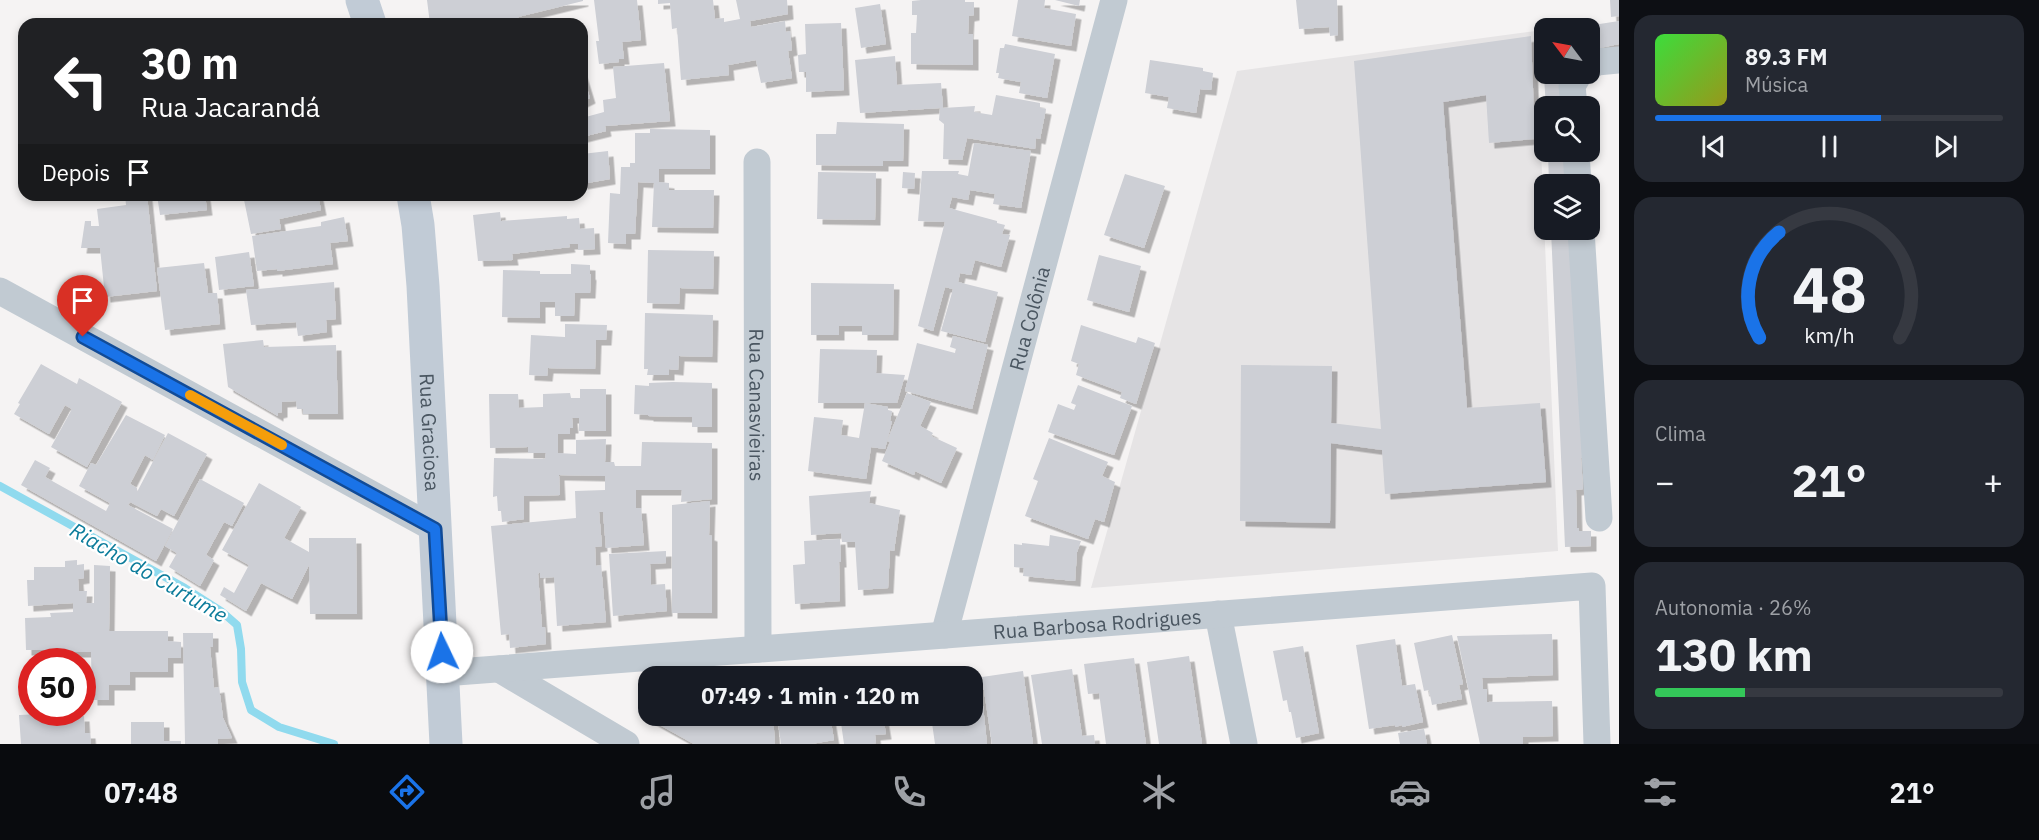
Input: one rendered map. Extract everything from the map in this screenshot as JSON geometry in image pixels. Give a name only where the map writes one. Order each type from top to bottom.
[{"type":"main road","points":[[362,0],[368,18]]},
{"type":"main road","name":"Rua Graciosa","points":[[414,201],[423,286],[446,744]]},
{"type":"street","name":"Rua Colônia","points":[[944,635],[1114,0]]},
{"type":"street","points":[[1600,62],[1619,60]]},
{"type":"street","name":"Rua Canasvieiras","points":[[757,162],[758,649]]},
{"type":"street","points":[[1582,240],[1599,518]]},
{"type":"street","points":[[0,291],[435,529]]},
{"type":"street","name":"Rua Barbosa Rodrigues","points":[[442,673],[1592,586],[1597,744]]},
{"type":"street","points":[[1218,614],[1244,744]]},
{"type":"street","points":[[499,669],[626,744]]},
{"type":"shaded area","points":[[1534,31],[1534,84],[1538,84],[1539,96],[1534,96],[1534,162],[1542,162],[1542,174],[1534,174],[1534,240],[1545,240],[1558,551],[1091,588],[1237,71]]},
{"type":"building","points":[[427,0],[583,0],[518,18],[429,18]]},
{"type":"building","points":[[594,0],[637,0],[641,40],[622,42],[624,59],[619,59],[619,62],[599,64]]},
{"type":"building","points":[[658,0],[713,0],[715,19],[724,18],[724,22],[740,19],[736,0],[787,0],[788,14],[750,21],[751,27],[785,21],[786,32],[790,31],[792,50],[788,51],[792,78],[761,83],[756,60],[728,65],[729,75],[681,80],[677,28],[672,29],[670,3],[658,4]]},
{"type":"building","points":[[1018,0],[1045,0],[1044,8],[1076,14],[1071,46],[1012,36]]},
{"type":"building","points":[[1055,0],[1080,0],[1079,6]]},
{"type":"building","points":[[1296,0],[1337,0],[1338,35],[1330,36],[1329,27],[1299,29]]},
{"type":"building","points":[[1610,0],[1619,0],[1619,16],[1611,17]]},
{"type":"building","points":[[912,1],[974,2],[974,15],[969,16],[968,34],[973,34],[973,65],[911,64],[911,33],[916,33],[917,15],[912,15]]},
{"type":"building","points":[[880,4],[886,44],[861,48],[855,8]]},
{"type":"building","points":[[1619,21],[1619,44],[1600,48],[1600,24]]},
{"type":"building","points":[[841,23],[844,90],[806,92],[806,72],[799,72],[798,55],[806,54],[805,24]]},
{"type":"building","points":[[1531,36],[1534,139],[1489,143],[1486,95],[1443,102],[1467,408],[1540,403],[1546,482],[1385,494],[1382,450],[1331,443],[1330,523],[1240,521],[1241,365],[1332,366],[1331,423],[1381,429],[1354,61]]},
{"type":"building","points":[[1005,44],[1055,54],[1047,98],[1019,93],[1021,82],[998,78],[999,73],[996,73],[1000,48],[1004,48]]},
{"type":"building","points":[[895,56],[897,85],[941,83],[943,108],[975,106],[974,112],[992,115],[996,95],[1040,103],[1040,108],[1046,109],[1040,139],[1036,138],[1035,149],[967,138],[962,160],[943,159],[944,124],[939,120],[940,108],[860,113],[855,60]]},
{"type":"building","points":[[1150,60],[1203,68],[1203,71],[1213,73],[1211,90],[1200,89],[1196,113],[1167,108],[1169,97],[1145,93]]},
{"type":"building","points":[[664,63],[670,121],[605,126],[606,131],[588,136],[588,116],[604,112],[603,100],[616,98],[613,67]]},
{"type":"building","points":[[1544,84],[1567,84],[1568,96],[1545,96]]},
{"type":"building","points":[[837,122],[904,124],[903,161],[883,161],[883,166],[816,165],[816,134],[836,134]]},
{"type":"building","points":[[650,129],[710,130],[710,169],[659,169],[659,182],[669,183],[669,190],[714,190],[713,228],[652,227],[654,183],[638,182],[635,234],[626,234],[626,244],[608,243],[610,193],[620,194],[621,167],[630,167],[630,163],[635,163],[635,133],[650,133]]},
{"type":"building","points":[[974,143],[1031,151],[1021,208],[993,204],[995,194],[970,190],[968,200],[952,197],[949,208],[997,221],[1005,225],[1002,234],[1010,235],[1001,267],[975,260],[971,275],[960,273],[958,282],[998,292],[985,342],[941,331],[953,289],[945,287],[933,331],[918,326],[945,222],[918,221],[922,171],[959,171],[958,174],[968,176]]},
{"type":"building","points":[[608,151],[610,179],[588,183],[588,153]]},
{"type":"building","points":[[1548,162],[1571,162],[1571,174],[1549,174]]},
{"type":"building","points":[[818,172],[876,173],[875,220],[817,219]]},
{"type":"building","points":[[903,172],[915,173],[914,189],[902,188]]},
{"type":"building","points":[[1125,174],[1165,186],[1144,248],[1104,235]]},
{"type":"building","points":[[126,201],[148,201],[157,291],[105,297],[100,248],[81,248],[85,221],[91,221],[91,226],[99,226],[97,209],[126,205]]},
{"type":"building","points":[[158,201],[206,201],[207,210],[160,215]]},
{"type":"building","points":[[244,201],[319,201],[321,210],[279,219],[281,229],[251,234]]},
{"type":"building","points":[[500,212],[501,221],[567,216],[567,219],[579,218],[580,229],[594,228],[595,249],[578,250],[578,244],[569,244],[570,247],[512,254],[513,260],[478,261],[473,215]]},
{"type":"building","points":[[344,217],[348,241],[330,243],[333,264],[277,271],[277,269],[257,271],[252,236],[321,226],[321,222]]},
{"type":"building","points":[[1551,240],[1573,240],[1583,458],[1581,458],[1583,489],[1576,490],[1577,528],[1579,531],[1591,531],[1591,546],[1565,547]]},
{"type":"building","points":[[648,250],[714,251],[713,289],[680,288],[679,304],[647,303]]},
{"type":"building","points":[[249,252],[254,286],[219,290],[215,257]]},
{"type":"building","points":[[1099,255],[1141,266],[1129,312],[1087,300]]},
{"type":"building","points":[[204,263],[208,293],[217,293],[220,324],[165,330],[157,268]]},
{"type":"building","points":[[571,264],[590,265],[591,274],[590,293],[575,293],[574,316],[555,316],[555,302],[540,302],[540,318],[502,317],[503,270],[540,271],[540,274],[571,274]]},
{"type":"building","points":[[334,282],[336,319],[326,320],[327,332],[298,336],[296,322],[251,325],[246,290]]},
{"type":"building","points":[[811,283],[894,284],[893,335],[862,335],[862,326],[839,326],[839,335],[811,335]]},
{"type":"building","points":[[645,313],[713,315],[712,357],[679,356],[678,370],[669,369],[669,375],[647,375],[648,369],[644,369]]},
{"type":"building","points":[[565,324],[607,325],[606,340],[596,340],[595,369],[548,368],[547,376],[529,375],[531,335],[565,337]]},
{"type":"building","points":[[1081,325],[1136,343],[1138,337],[1155,343],[1136,404],[1120,398],[1122,392],[1076,375],[1079,364],[1071,361]]},
{"type":"building","points":[[953,336],[988,345],[972,409],[905,391],[917,343],[955,353],[956,349],[950,347]]},
{"type":"building","points":[[263,340],[264,347],[336,345],[338,414],[303,414],[303,409],[297,409],[296,401],[282,402],[282,412],[278,413],[278,416],[228,387],[223,344]]},
{"type":"building","points":[[820,349],[877,350],[876,373],[905,375],[897,403],[818,403]]},
{"type":"building","points":[[41,364],[77,384],[79,378],[122,402],[87,467],[51,447],[72,409],[65,405],[49,434],[14,414]]},
{"type":"building","points":[[649,383],[712,383],[712,427],[692,427],[692,417],[634,414],[635,385],[649,386]]},
{"type":"building","points":[[1078,385],[1132,406],[1114,455],[1048,432],[1058,404],[1074,410],[1076,405],[1071,403]]},
{"type":"building","points":[[580,389],[606,389],[606,431],[579,431],[579,418],[572,418],[573,428],[570,428],[570,434],[558,434],[558,453],[576,454],[576,440],[606,439],[605,462],[614,462],[615,466],[641,466],[642,442],[712,443],[712,499],[681,502],[682,490],[636,490],[636,508],[641,508],[644,545],[606,548],[603,512],[599,512],[602,546],[595,547],[596,566],[601,565],[606,622],[557,626],[554,577],[540,578],[540,572],[538,574],[542,627],[545,627],[546,644],[510,648],[509,634],[501,635],[491,526],[576,518],[575,491],[605,490],[605,476],[559,475],[560,495],[524,496],[524,519],[502,522],[501,511],[498,511],[497,496],[493,497],[494,458],[545,459],[546,453],[528,453],[528,447],[490,448],[489,394],[518,394],[519,408],[543,407],[543,394],[570,393],[571,398],[580,398]]},
{"type":"building","points":[[907,393],[931,402],[920,426],[933,433],[931,436],[957,448],[941,483],[915,471],[914,475],[882,461],[890,442],[887,441]]},
{"type":"building","points":[[865,403],[888,407],[888,410],[892,411],[890,421],[892,421],[885,449],[871,447],[866,479],[808,471],[814,417],[843,420],[841,435],[859,438]]},
{"type":"building","points":[[126,415],[165,435],[153,460],[145,455],[130,484],[137,488],[137,492],[168,433],[207,454],[174,516],[161,509],[157,516],[130,502],[128,505],[173,529],[156,561],[21,485],[35,460],[50,468],[45,477],[106,511],[110,503],[79,486],[91,463],[96,465]]},
{"type":"building","points":[[1049,438],[1108,462],[1102,476],[1115,482],[1104,522],[1095,519],[1088,539],[1025,516],[1038,481],[1033,479]]},
{"type":"building","points":[[200,479],[244,503],[232,526],[224,522],[206,555],[214,560],[200,586],[169,567],[177,553],[165,546]]},
{"type":"building","points":[[259,483],[301,507],[284,538],[309,552],[309,538],[356,538],[357,614],[310,614],[309,565],[292,599],[261,583],[246,611],[220,595],[224,587],[234,593],[249,565],[222,550]]},
{"type":"building","points":[[871,491],[869,503],[900,510],[894,551],[890,550],[888,588],[858,590],[855,542],[842,542],[841,533],[811,535],[809,496]]},
{"type":"building","points":[[710,501],[712,613],[672,613],[672,505]]},
{"type":"building","points":[[1050,535],[1081,541],[1077,552],[1075,581],[1023,576],[1024,568],[1014,567],[1014,544],[1049,546]]},
{"type":"building","points":[[840,539],[840,601],[795,604],[793,565],[805,564],[804,541]]},
{"type":"building","points":[[666,551],[666,563],[650,564],[651,585],[665,584],[667,611],[613,616],[609,554]]},
{"type":"building","points":[[77,560],[77,565],[84,564],[84,578],[78,579],[79,591],[87,591],[86,603],[94,603],[94,565],[110,566],[109,631],[168,631],[168,641],[181,642],[181,658],[168,658],[168,672],[130,672],[130,685],[109,685],[109,700],[96,700],[96,648],[26,648],[25,618],[51,617],[50,613],[73,612],[73,603],[28,606],[27,580],[34,580],[34,567],[65,567],[65,561]]},
{"type":"building","points":[[183,633],[213,633],[213,647],[210,647],[214,688],[219,687],[223,718],[232,738],[218,739],[218,744],[185,744]]},
{"type":"building","points":[[1552,634],[1553,675],[1482,678],[1483,689],[1487,689],[1487,702],[1552,701],[1553,736],[1523,737],[1523,744],[1480,744],[1457,636]]},
{"type":"building","points":[[1452,635],[1463,684],[1459,685],[1462,699],[1432,705],[1429,690],[1424,691],[1414,643]]},
{"type":"building","points":[[1395,639],[1402,686],[1415,684],[1423,722],[1402,727],[1402,725],[1395,727],[1395,725],[1369,729],[1356,645]]},
{"type":"building","points":[[1303,646],[1319,733],[1296,738],[1287,700],[1283,701],[1273,651]]},
{"type":"building","points":[[1189,656],[1202,744],[1159,744],[1147,662]]},
{"type":"building","points":[[1134,658],[1146,744],[1106,744],[1099,693],[1088,694],[1084,664]]},
{"type":"building","points":[[1072,669],[1082,736],[1094,735],[1095,744],[1042,744],[1031,675]]},
{"type":"building","points":[[1023,671],[1033,744],[992,744],[983,677]]},
{"type":"building","points":[[983,706],[987,744],[935,744],[932,726],[983,726]]},
{"type":"building","points":[[131,722],[164,722],[164,741],[181,741],[181,744],[131,744]]},
{"type":"building","points":[[20,726],[85,726],[85,733],[90,733],[91,744],[21,744]]},
{"type":"building","points":[[662,726],[774,726],[775,744],[694,744]]},
{"type":"building","points":[[778,726],[832,726],[834,740],[811,744],[781,744]]},
{"type":"building","points":[[841,726],[885,726],[886,734],[875,735],[876,743],[844,744]]},
{"type":"building","points":[[1424,729],[1427,744],[1400,744],[1398,733]]},
{"type":"waterway","name":"Riacho do Curtume","points":[[0,486],[185,588],[221,611],[237,625],[241,649],[242,682],[251,710],[279,727],[334,744]]},
{"type":"slow traffic","points":[[190,395],[282,445]]},
{"type":"route","points":[[83,337],[435,529],[442,652]]}]
